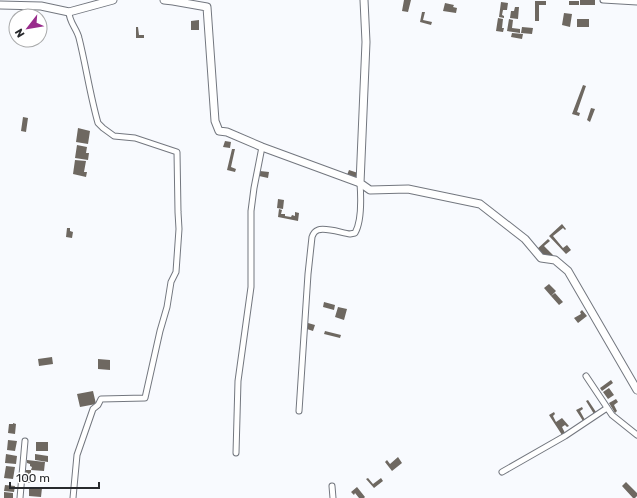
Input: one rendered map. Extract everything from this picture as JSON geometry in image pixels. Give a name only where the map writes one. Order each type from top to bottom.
[{"type":"street","points":[[0,5],[41,6],[69,12],[113,0]]},
{"type":"street","points":[[164,0],[207,7],[215,121],[219,131],[227,132],[262,147],[360,183],[370,190],[408,189],[480,204],[525,239],[541,258],[555,260],[568,271],[637,390]]},
{"type":"street","points":[[299,411],[308,274],[312,237],[315,232],[323,229],[350,234],[355,233],[357,230],[361,207],[360,183],[366,42],[364,0]]},
{"type":"street","points":[[603,0],[637,2]]},
{"type":"street","points":[[69,12],[69,18],[78,36],[98,123],[114,136],[134,138],[177,152],[179,229],[176,272],[171,282],[167,306],[145,398],[101,399],[98,405],[93,409],[77,455],[73,498]]},
{"type":"street","points":[[236,453],[238,381],[251,287],[251,211],[262,147]]},
{"type":"street","points":[[586,376],[612,415],[637,435]]},
{"type":"street","points":[[502,472],[564,436],[607,408]]},
{"type":"street","points":[[20,498],[25,441]]},
{"type":"street","points":[[332,486],[333,498]]},
{"type":"building","points":[[404,0],[411,0],[408,12],[402,11]]},
{"type":"building","points":[[580,0],[595,0],[595,5],[580,5]]},
{"type":"building","points":[[535,1],[546,1],[546,5],[539,5],[539,21],[535,21]]},
{"type":"building","points":[[569,1],[579,1],[579,5],[569,5]]},
{"type":"building","points":[[501,2],[508,3],[507,10],[503,10],[502,15],[504,18],[499,17]]},
{"type":"building","points":[[445,3],[454,5],[453,7],[457,8],[456,13],[443,11]]},
{"type":"building","points":[[515,7],[519,7],[518,19],[510,18],[511,11],[514,11]]},
{"type":"building","points":[[422,12],[425,12],[423,20],[432,22],[431,25],[420,22]]},
{"type":"building","points":[[564,13],[572,14],[570,27],[562,25]]},
{"type":"building","points":[[498,18],[503,19],[503,32],[496,31]]},
{"type":"building","points":[[509,19],[513,20],[512,28],[520,29],[520,33],[507,31]]},
{"type":"building","points":[[577,19],[589,19],[589,27],[577,27]]},
{"type":"building","points":[[199,20],[199,30],[191,30],[191,21]]},
{"type":"building","points":[[136,27],[138,27],[139,35],[144,35],[144,38],[136,38]]},
{"type":"building","points":[[522,27],[533,28],[532,34],[521,33]]},
{"type":"building","points":[[512,33],[523,34],[522,39],[511,37]]},
{"type":"building","points":[[583,85],[586,86],[577,112],[580,113],[579,116],[572,114]]},
{"type":"building","points":[[591,108],[595,109],[590,122],[587,120]]},
{"type":"building","points":[[23,117],[28,118],[26,132],[21,131]]},
{"type":"building","points":[[78,128],[90,131],[88,144],[76,142]]},
{"type":"building","points":[[225,141],[231,142],[230,148],[223,147]]},
{"type":"building","points":[[77,145],[87,147],[86,153],[89,153],[88,160],[75,158]]},
{"type":"building","points":[[232,149],[235,149],[231,167],[236,169],[235,172],[227,170]]},
{"type":"building","points":[[75,160],[86,161],[84,172],[87,172],[86,177],[73,174]]},
{"type":"building","points":[[349,170],[358,173],[357,178],[347,175]]},
{"type":"building","points":[[260,171],[269,172],[268,178],[259,176]]},
{"type":"building","points":[[278,199],[284,200],[283,209],[277,208]]},
{"type":"building","points":[[279,209],[282,210],[281,214],[285,214],[285,216],[291,217],[292,215],[295,216],[295,212],[299,213],[298,221],[278,217]]},
{"type":"building","points":[[562,224],[566,229],[565,230],[563,228],[553,236],[563,248],[567,245],[571,250],[566,254],[549,236]]},
{"type":"building","points":[[67,228],[70,228],[70,231],[73,232],[72,238],[66,237]]},
{"type":"building","points":[[548,239],[550,241],[544,246],[553,255],[549,259],[540,255],[536,250]]},
{"type":"building","points":[[549,284],[556,291],[551,296],[544,288]]},
{"type":"building","points":[[555,293],[563,302],[559,305],[551,296]]},
{"type":"building","points":[[324,302],[335,305],[334,310],[323,307]]},
{"type":"building","points":[[338,307],[347,309],[344,320],[335,317]]},
{"type":"building","points":[[582,310],[587,316],[578,323],[574,318],[581,314],[580,312]]},
{"type":"building","points":[[308,323],[315,325],[313,331],[307,329]]},
{"type":"building","points":[[325,331],[341,335],[340,338],[324,334]]},
{"type":"building","points":[[52,357],[53,364],[39,366],[38,359]]},
{"type":"building","points":[[98,359],[110,360],[110,370],[98,369]]},
{"type":"building","points":[[611,380],[613,383],[602,391],[600,388]]},
{"type":"building","points":[[609,388],[614,395],[608,399],[603,392]]},
{"type":"building","points":[[93,391],[96,404],[80,407],[77,394]]},
{"type":"building","points":[[616,399],[618,402],[614,405],[617,411],[615,413],[609,403]]},
{"type":"building","points":[[588,400],[596,412],[594,414],[586,401]]},
{"type":"building","points":[[582,407],[583,409],[580,411],[585,420],[583,421],[576,410]]},
{"type":"building","points":[[554,412],[555,414],[553,416],[556,422],[562,418],[569,426],[567,427],[565,425],[562,427],[565,433],[562,435],[549,415]]},
{"type":"building","points":[[9,424],[16,424],[15,434],[8,433]]},
{"type":"building","points":[[8,440],[17,441],[15,451],[7,450]]},
{"type":"building","points":[[36,442],[48,442],[48,451],[36,451]]},
{"type":"building","points":[[6,454],[17,456],[16,464],[5,463]]},
{"type":"building","points":[[35,454],[48,456],[48,462],[35,460]]},
{"type":"building","points":[[398,457],[402,463],[392,471],[385,462],[387,460],[390,464]]},
{"type":"building","points":[[27,460],[45,462],[44,471],[31,470],[32,467],[27,463]]},
{"type":"building","points":[[6,466],[15,467],[13,479],[4,478]]},
{"type":"building","points":[[25,470],[31,470],[31,483],[24,482]]},
{"type":"building","points":[[368,478],[373,484],[381,478],[383,481],[374,488],[366,479]]},
{"type":"building","points":[[626,482],[637,493],[635,498],[633,498],[622,486]]},
{"type":"building","points":[[5,485],[15,486],[14,492],[4,491]]},
{"type":"building","points":[[29,487],[42,488],[41,497],[29,496]]},
{"type":"building","points":[[357,487],[365,497],[364,498],[359,498],[355,493],[354,495],[351,492]]},
{"type":"building","points":[[4,492],[13,493],[13,498],[4,498]]}]
